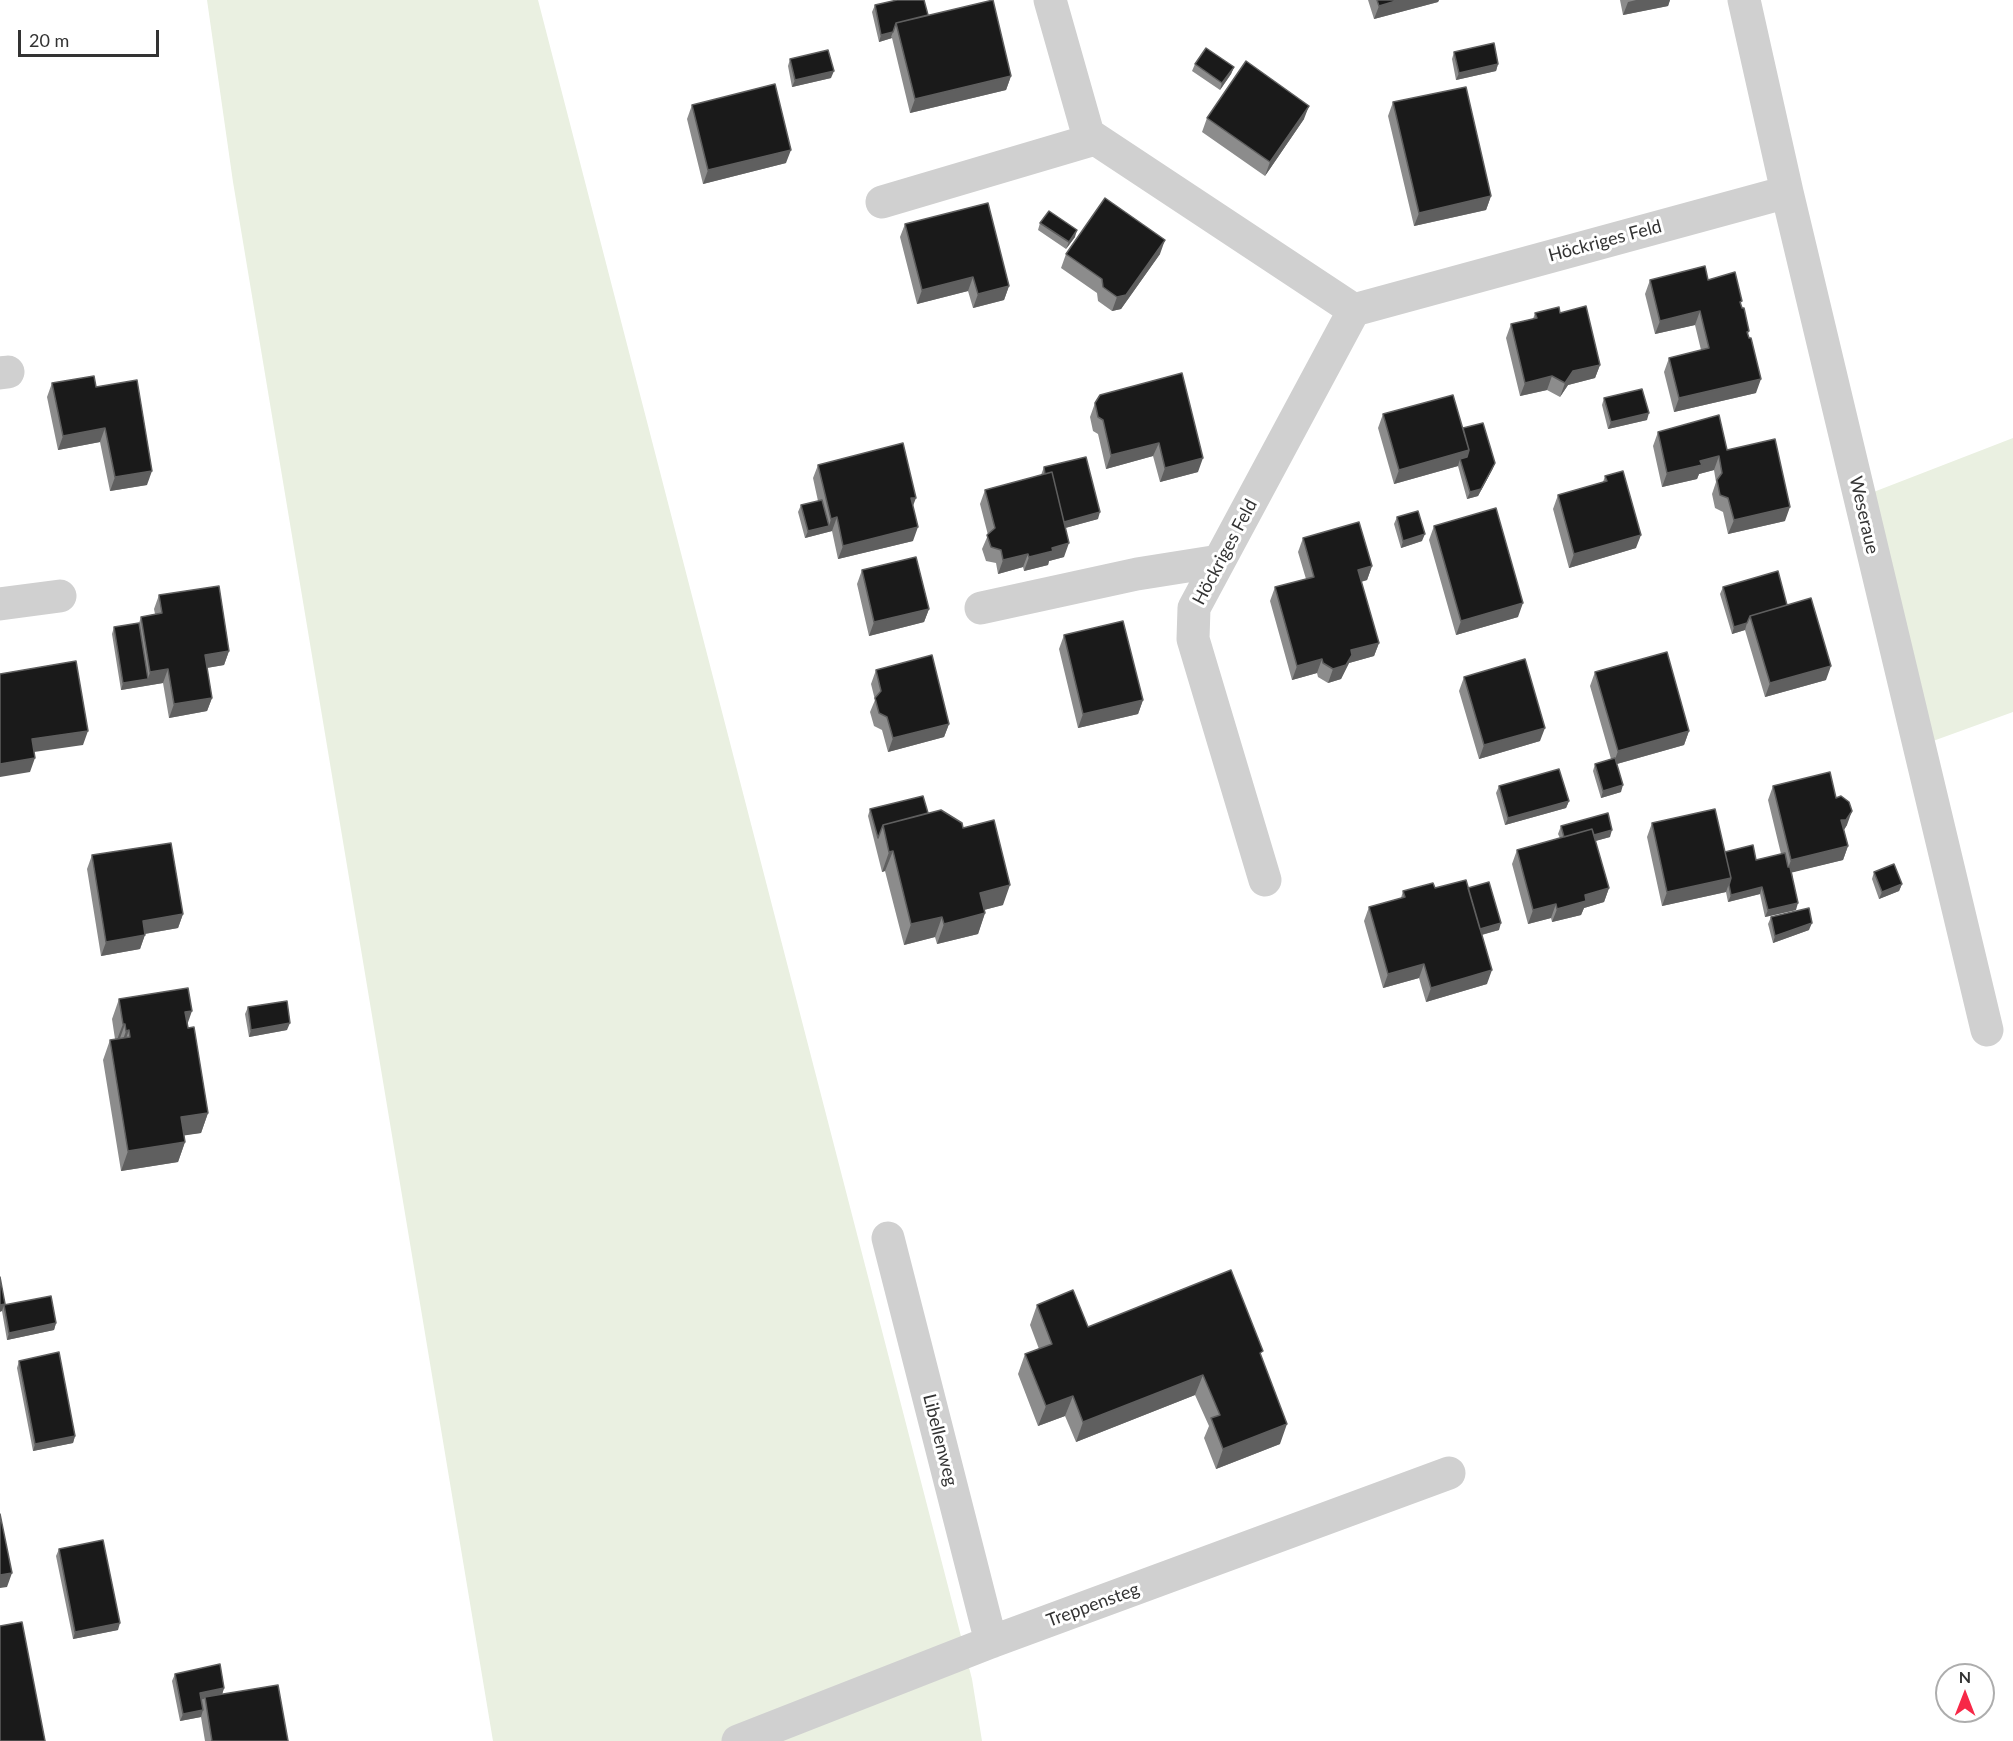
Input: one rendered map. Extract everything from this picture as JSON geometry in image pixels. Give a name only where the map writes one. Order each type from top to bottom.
[{"type":"street","points":[[1050,0],[1088,134],[1354,310]]},
{"type":"street","name":"Weseraue","points":[[1744,0],[1787,192],[1987,1030]]},
{"type":"street","points":[[882,202],[1095,139]]},
{"type":"street","name":"Höckriges Feld","points":[[1265,880],[1193,639],[1194,608],[1354,310],[1787,192]]},
{"type":"street","points":[[981,608],[1137,574],[1219,561]]},
{"type":"street","points":[[0,604],[60,596]]},
{"type":"street","name":"Libellenweg","points":[[888,1238],[991,1642]]},
{"type":"street","name":"Treppensteg","points":[[738,1741],[991,1642],[1449,1473]]},
{"type":"green space","points":[[207,0],[538,0],[972,1679],[982,1741],[493,1741],[233,182]]},
{"type":"green space","points":[[2013,438],[2013,712],[1933,741],[1871,493]]},
{"type":"building","points":[[897,0],[924,0],[928,15],[896,23],[893,32],[881,35],[875,5]]},
{"type":"building","points":[[993,0],[1011,76],[915,99],[896,23]]},
{"type":"building","points":[[1377,0],[1399,0],[1379,6]]},
{"type":"building","points":[[1494,43],[1498,64],[1459,73],[1454,52]]},
{"type":"building","points":[[1206,48],[1234,67],[1222,83],[1195,64]]},
{"type":"building","points":[[828,50],[834,71],[795,80],[790,59]]},
{"type":"building","points":[[1246,61],[1309,106],[1270,162],[1207,118]]},
{"type":"building","points":[[775,84],[791,150],[708,170],[692,105]]},
{"type":"building","points":[[1466,87],[1491,196],[1419,213],[1393,102]]},
{"type":"building","points":[[1105,198],[1165,240],[1126,295],[1117,297],[1103,287],[1102,279],[1066,254]]},
{"type":"building","points":[[988,203],[1009,286],[978,294],[973,277],[922,290],[905,224]]},
{"type":"building","points":[[1049,211],[1077,230],[1069,242],[1040,223]]},
{"type":"building","points":[[1705,266],[1708,280],[1735,272],[1742,301],[1740,302],[1744,308],[1749,331],[1747,332],[1751,338],[1761,379],[1679,398],[1669,358],[1709,348],[1700,311],[1660,321],[1650,280]]},
{"type":"building","points":[[1586,306],[1600,365],[1573,371],[1565,383],[1552,376],[1525,383],[1511,324],[1537,318],[1535,313],[1559,307],[1560,313]]},
{"type":"building","points":[[1182,373],[1203,458],[1165,468],[1159,443],[1111,455],[1103,420],[1098,417],[1095,403],[1100,395]]},
{"type":"building","points":[[94,376],[96,387],[137,380],[152,471],[115,477],[105,428],[63,436],[52,383]]},
{"type":"building","points":[[1642,389],[1649,413],[1611,422],[1604,398]]},
{"type":"building","points":[[1453,395],[1469,450],[1399,470],[1383,414]]},
{"type":"building","points":[[1719,415],[1727,450],[1775,439],[1790,507],[1734,520],[1728,498],[1720,495],[1717,480],[1722,473],[1719,456],[1700,461],[1702,465],[1667,473],[1658,432]]},
{"type":"building","points":[[1483,423],[1495,463],[1481,489],[1470,492],[1460,459],[1467,457],[1469,450],[1463,428]]},
{"type":"building","points":[[903,443],[916,498],[911,498],[918,527],[843,546],[837,517],[831,519],[818,465]]},
{"type":"building","points":[[1086,457],[1100,512],[1064,522],[1052,472],[1045,474],[1044,467]]},
{"type":"building","points":[[1623,471],[1641,535],[1574,554],[1558,495],[1607,481],[1605,476]]},
{"type":"building","points":[[1052,472],[1069,543],[1052,548],[1053,551],[1003,560],[1001,550],[991,547],[987,535],[995,528],[985,490]]},
{"type":"building","points":[[822,500],[829,526],[808,531],[801,505]]},
{"type":"building","points":[[1496,508],[1523,603],[1461,621],[1434,526]]},
{"type":"building","points":[[1418,511],[1425,534],[1403,541],[1397,517]]},
{"type":"building","points":[[1359,522],[1372,566],[1358,570],[1379,643],[1351,650],[1352,655],[1346,665],[1333,669],[1323,663],[1322,659],[1297,666],[1275,587],[1314,577],[1303,538]]},
{"type":"building","points":[[916,557],[929,609],[874,622],[862,570]]},
{"type":"building","points":[[1778,571],[1787,605],[1750,616],[1747,623],[1734,627],[1723,587]]},
{"type":"building","points":[[219,586],[229,651],[205,655],[212,698],[174,704],[168,669],[150,672],[141,617],[162,613],[159,595]]},
{"type":"building","points":[[1811,598],[1831,666],[1770,683],[1750,616]]},
{"type":"building","points":[[1123,621],[1143,700],[1083,714],[1064,635]]},
{"type":"building","points":[[139,623],[148,679],[123,683],[114,627]]},
{"type":"building","points":[[1667,652],[1689,731],[1618,751],[1595,672]]},
{"type":"building","points":[[932,655],[949,724],[893,738],[887,717],[879,713],[875,698],[881,691],[876,670]]},
{"type":"building","points":[[1525,659],[1545,728],[1484,745],[1464,677]]},
{"type":"building","points":[[76,661],[88,731],[32,739],[35,758],[0,764],[0,674]]},
{"type":"building","points":[[1615,758],[1623,785],[1603,791],[1595,764]]},
{"type":"building","points":[[1559,769],[1569,801],[1508,818],[1499,786]]},
{"type":"building","points":[[1830,772],[1836,798],[1841,796],[1849,802],[1852,811],[1846,820],[1841,820],[1848,846],[1791,860],[1773,786]]},
{"type":"building","points":[[923,796],[928,813],[883,825],[878,838],[870,809]]},
{"type":"building","points":[[1715,809],[1731,878],[1667,892],[1652,823]]},
{"type":"building","points":[[941,810],[962,823],[963,828],[994,820],[1010,885],[980,893],[985,913],[944,924],[942,917],[911,924],[893,851],[889,852],[883,825]]},
{"type":"building","points":[[1608,813],[1612,830],[1594,835],[1592,829],[1564,837],[1561,826]]},
{"type":"building","points":[[1592,829],[1609,888],[1585,895],[1586,901],[1557,909],[1556,904],[1533,910],[1517,850]]},
{"type":"building","points":[[171,843],[183,914],[143,921],[145,935],[106,942],[92,855]]},
{"type":"building","points":[[1753,845],[1756,860],[1785,853],[1798,903],[1768,910],[1762,887],[1731,895],[1729,885],[1731,878],[1725,852]]},
{"type":"building","points":[[1894,864],[1902,884],[1882,892],[1874,872]]},
{"type":"building","points":[[1466,880],[1492,970],[1431,988],[1424,964],[1388,974],[1369,907],[1405,897],[1403,891],[1433,883],[1435,888]]},
{"type":"building","points":[[1489,882],[1501,923],[1480,929],[1468,888]]},
{"type":"building","points":[[1809,908],[1812,923],[1775,936],[1771,917]]},
{"type":"building","points":[[188,988],[192,1011],[185,1012],[188,1028],[194,1027],[208,1113],[181,1117],[185,1142],[128,1151],[110,1040],[130,1037],[129,1030],[126,1031],[125,1024],[123,1024],[119,999]]},
{"type":"building","points":[[287,1001],[290,1023],[251,1030],[248,1007]]},
{"type":"building","points":[[1231,1270],[1263,1351],[1260,1353],[1287,1424],[1223,1449],[1211,1418],[1220,1415],[1203,1375],[1083,1422],[1073,1396],[1046,1406],[1025,1354],[1052,1344],[1037,1305],[1073,1290],[1088,1327]]},
{"type":"building","points":[[0,1277],[5,1304],[0,1305]]},
{"type":"building","points":[[51,1296],[56,1323],[9,1333],[4,1305]]},
{"type":"building","points":[[59,1352],[75,1436],[35,1444],[19,1361]]},
{"type":"building","points":[[0,1514],[12,1573],[0,1575]]},
{"type":"building","points":[[103,1540],[120,1623],[75,1632],[59,1549]]},
{"type":"building","points":[[22,1622],[45,1741],[0,1741],[0,1626]]},
{"type":"building","points":[[220,1664],[224,1688],[200,1693],[203,1710],[183,1714],[175,1674]]},
{"type":"building","points":[[278,1685],[288,1741],[212,1741],[205,1697]]}]
